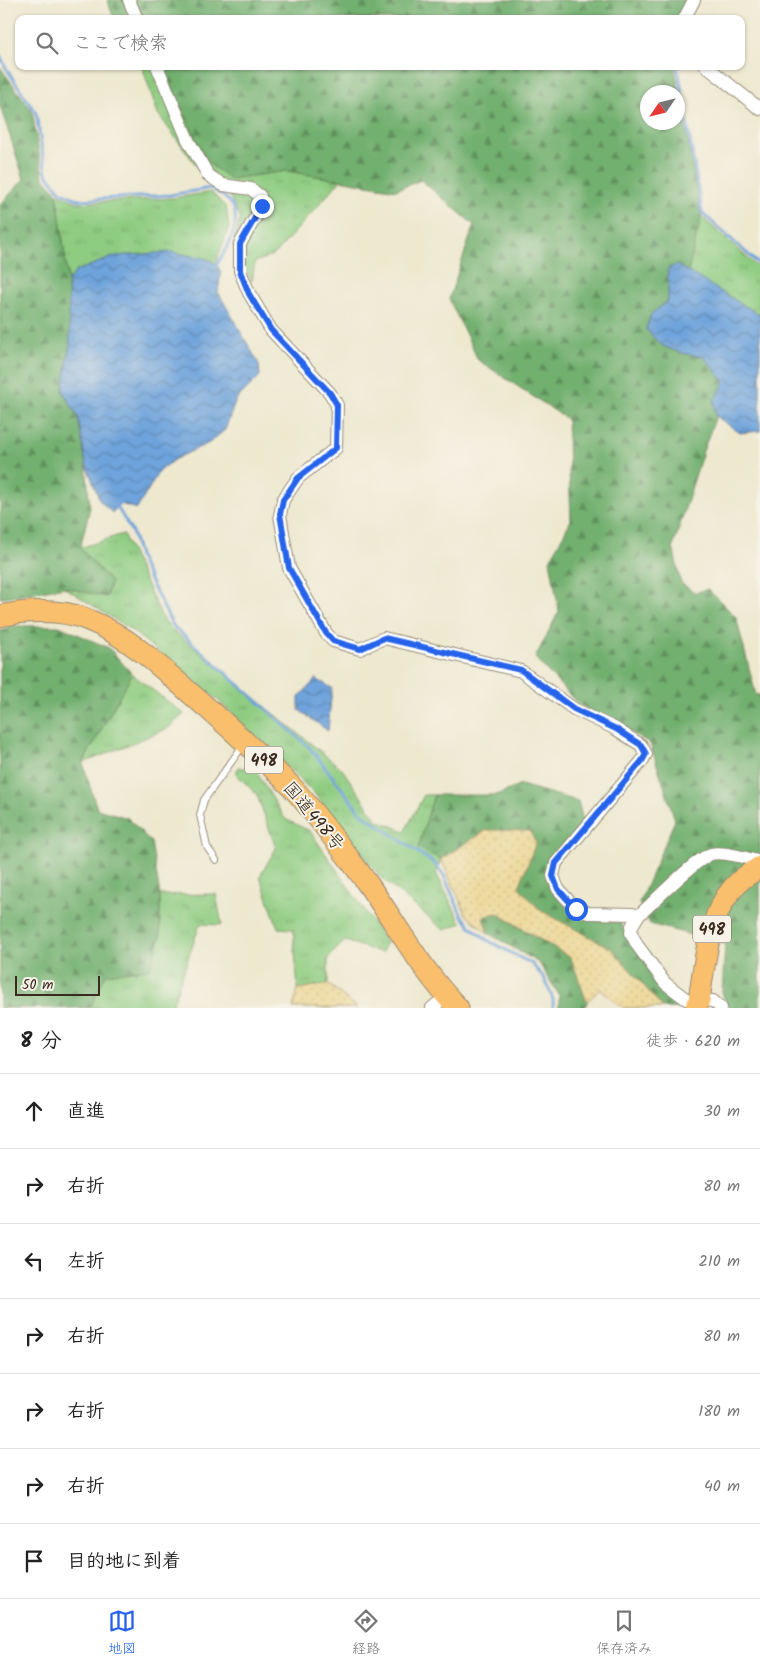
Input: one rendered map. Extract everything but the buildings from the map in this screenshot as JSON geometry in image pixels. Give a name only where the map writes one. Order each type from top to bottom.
[{"type":"highway","name":"国道498号","points":[[0,616],[37,611],[85,618],[137,648],[175,679],[246,741],[291,787],[323,824],[366,882],[446,1004]]},
{"type":"highway","name":"498","points":[[698,1004],[707,943],[722,903],[738,882],[760,866]]},
{"type":"street","points":[[128,0],[134,15]]},
{"type":"street","points":[[686,15],[694,0]]},
{"type":"street","points":[[159,70],[188,140],[208,174],[223,185],[251,189],[260,196],[262,206],[240,244],[240,271],[249,294],[271,330],[330,393],[337,405],[336,448],[298,478],[283,500],[280,514],[289,568],[326,633],[333,641],[360,649],[384,638],[521,670],[574,709],[616,729],[641,745],[646,754],[642,761],[556,863],[553,876],[558,889],[576,909],[589,913],[632,914],[637,917]]},
{"type":"street","points":[[711,70],[760,109]]},
{"type":"street","points":[[720,1008],[713,1001],[698,1004],[686,999],[665,983],[637,945],[631,933],[632,926],[637,917],[700,860],[712,854],[741,856],[760,862]]},
{"type":"lane","points":[[216,860],[207,847],[200,815],[204,800],[246,741]]},
{"type":"green space","points":[[107,0],[689,0],[679,15],[113,15]]},
{"type":"green space","points":[[0,67],[32,111],[43,177],[57,193],[68,281],[70,343],[63,391],[78,417],[86,464],[90,508],[80,548],[111,582],[106,597],[64,587],[0,598],[0,205],[24,179],[0,106]]},
{"type":"green space","points":[[143,70],[164,70],[230,179],[287,171],[341,180],[275,254],[255,262],[252,281],[233,246],[240,218],[229,194],[208,181],[158,114]]},
{"type":"green space","points":[[164,70],[674,70],[678,85],[640,85],[640,130],[685,130],[685,125],[701,216],[688,272],[677,265],[669,268],[668,301],[651,314],[646,329],[663,346],[681,353],[704,357],[725,382],[714,401],[716,416],[673,547],[681,583],[695,593],[708,589],[736,617],[756,695],[760,695],[760,1008],[728,1008],[722,992],[725,944],[650,924],[639,903],[675,820],[650,743],[578,704],[535,658],[559,611],[550,560],[571,520],[567,419],[478,360],[449,299],[474,225],[421,180],[396,190],[287,171],[230,179],[207,162]]},
{"type":"green space","points":[[211,192],[226,207],[229,227],[216,263],[205,258],[77,271],[68,281],[57,193],[79,203],[173,198]]},
{"type":"green space","points":[[701,216],[760,269],[760,315],[688,272]]},
{"type":"green space","points":[[123,534],[161,615],[170,628],[342,769],[377,820],[405,831],[424,795],[434,795],[418,848],[441,859],[436,873],[461,923],[444,930],[380,877],[314,793],[218,700],[131,630],[64,587],[106,597],[111,582],[80,548]]},
{"type":"green space","points":[[10,626],[59,626],[109,648],[132,674],[83,763],[97,809],[128,818],[151,842],[160,895],[160,938],[150,969],[106,974],[90,1008],[0,1008],[0,631]]},
{"type":"green space","points":[[132,674],[184,714],[167,729],[83,763]]},
{"type":"green space","points":[[238,767],[256,771],[285,819],[310,831],[386,942],[382,953],[345,941],[328,958],[328,984],[298,989],[293,929],[278,928],[260,876],[276,848],[257,795],[236,774]]},
{"type":"green space","points":[[521,785],[578,801],[583,821],[550,862],[549,884],[573,914],[620,923],[660,985],[683,1008],[663,1008],[612,949],[540,910],[519,887],[536,842],[487,830],[441,859],[418,848],[434,795],[497,795]]},
{"type":"green space","points":[[216,894],[222,925],[200,924],[171,1008],[90,1008],[106,974],[160,938],[160,895]]},
{"type":"green space","points":[[496,913],[571,958],[587,1002],[585,1008],[559,1008],[559,995],[539,963],[488,933],[483,917]]},
{"type":"sand","points":[[487,830],[529,831],[536,842],[519,887],[540,910],[612,949],[663,1008],[623,1008],[600,989],[587,1002],[571,958],[497,913],[483,917],[488,933],[467,916],[441,859]]},
{"type":"sand","points":[[328,984],[357,1008],[293,1008],[298,989]]},
{"type":"water","points":[[171,252],[205,258],[216,263],[221,272],[218,292],[259,364],[260,376],[236,400],[225,430],[209,443],[175,459],[159,471],[137,509],[120,504],[112,513],[100,501],[86,464],[78,417],[63,391],[70,343],[68,281],[76,271],[115,256]]},
{"type":"water","points":[[677,265],[760,315],[760,431],[740,433],[716,416],[714,401],[725,382],[704,357],[681,353],[663,346],[646,330],[651,314],[668,301],[668,268]]},
{"type":"water","points":[[316,679],[332,688],[328,731],[299,710],[299,697]]},
{"type":"waterway","points":[[0,55],[6,68],[36,113],[46,173],[60,191],[79,200],[170,195],[211,188],[228,200],[234,209],[235,224],[227,248],[214,268]]},
{"type":"waterway","points":[[678,70],[702,213],[760,265]]},
{"type":"waterway","points":[[116,505],[132,532],[141,562],[173,626],[310,748],[361,813],[435,864],[444,876],[461,914],[470,926],[487,940],[532,964],[544,978],[553,999],[553,1008]]},
{"type":"route","points":[[262,206],[240,244],[240,271],[249,294],[271,330],[330,393],[337,405],[336,448],[298,478],[283,500],[280,514],[289,568],[326,633],[333,641],[360,649],[384,638],[521,670],[574,709],[616,729],[641,745],[646,754],[556,863],[553,876],[558,889],[576,909]]}]
